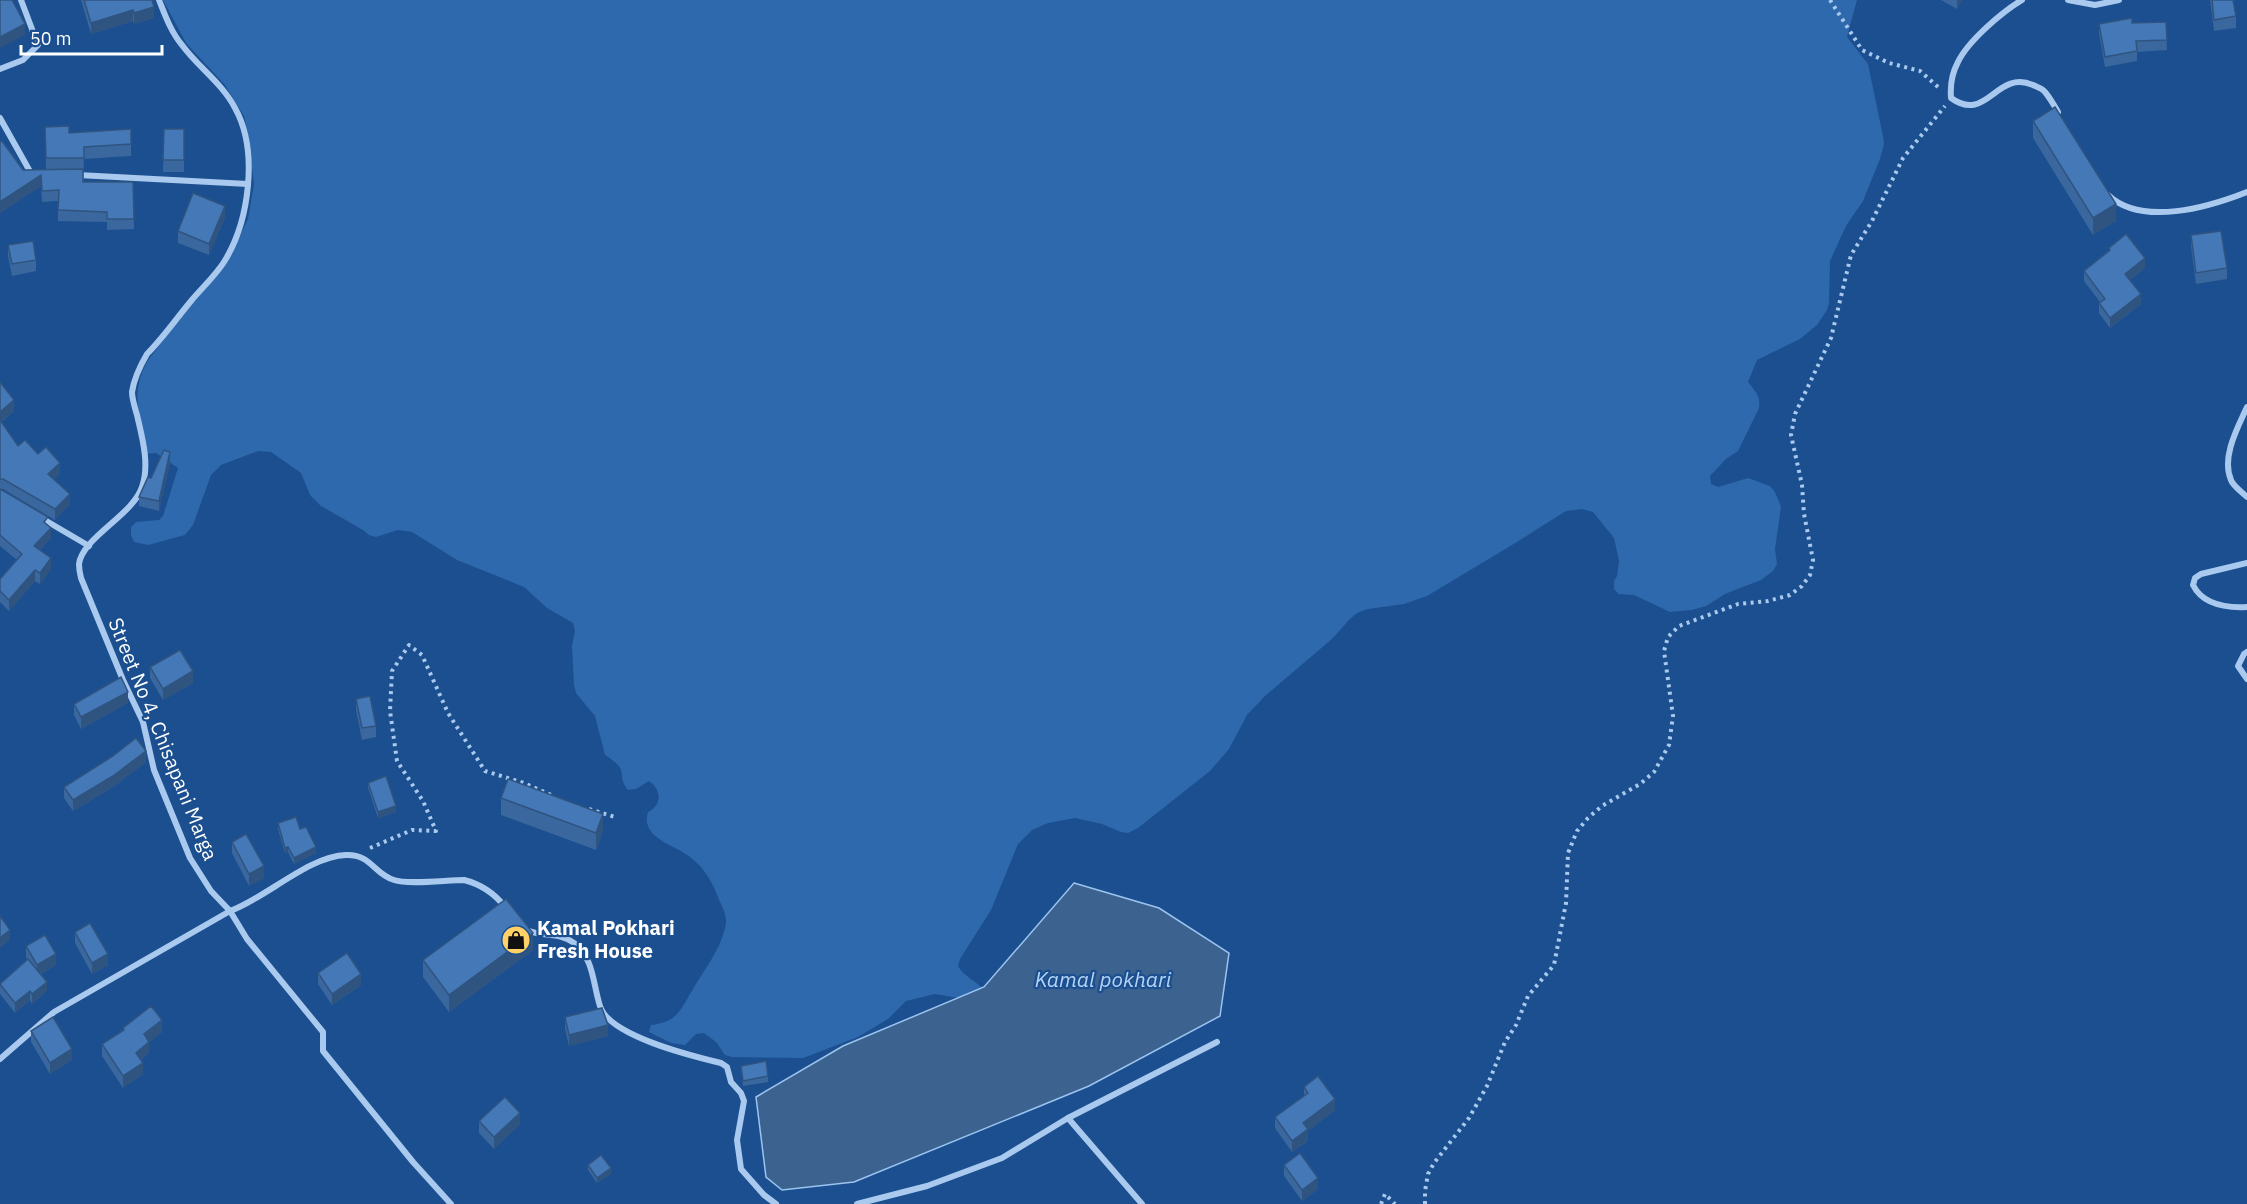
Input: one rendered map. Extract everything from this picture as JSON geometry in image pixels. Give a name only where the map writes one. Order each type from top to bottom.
[{"type":"street","points":[[0,69],[22,60],[38,45],[21,0]]},
{"type":"street","name":"Street No 4, Chisapani Marga","points":[[159,0],[181,44],[215,80],[235,108],[242,125],[247,152],[248,184],[245,206],[224,262],[147,354],[139,367],[132,394],[144,444],[142,489],[135,501],[89,546],[81,557],[79,565],[81,578],[143,722],[154,770],[190,858],[211,891],[230,911],[247,939],[323,1032],[323,1051],[413,1162],[451,1204]]},
{"type":"street","points":[[2022,0],[1976,38],[1959,59],[1950,86],[1951,98],[1971,107],[2011,82],[2027,82],[2043,89],[2060,115]]},
{"type":"street","points":[[2068,0],[2095,6],[2119,0]]},
{"type":"street","points":[[0,118],[32,175],[43,175]]},
{"type":"street","points":[[75,175],[248,184]]},
{"type":"street","points":[[2103,186],[2118,204],[2146,211],[2182,211],[2247,192]]},
{"type":"street","points":[[2247,407],[2236,432],[2228,461],[2231,481],[2247,497]]},
{"type":"street","points":[[40,517],[89,546]]},
{"type":"street","points":[[2247,563],[2201,574],[2195,579],[2193,585],[2196,592],[2209,602],[2228,608],[2247,607]]},
{"type":"street","points":[[2247,652],[2238,666],[2247,679]]},
{"type":"street","points":[[0,1059],[54,1012],[230,911],[247,904],[309,866],[343,855],[358,855],[396,881],[464,880],[471,882],[497,897],[511,914]]},
{"type":"street","points":[[518,923],[530,932],[556,935],[578,946],[593,975],[600,1008],[612,1022],[663,1048],[721,1063],[727,1067],[731,1082],[741,1093],[744,1101],[737,1140],[741,1169],[764,1195],[776,1204]]},
{"type":"street","points":[[857,1204],[927,1186],[1002,1158],[1068,1118],[1216,1042]]},
{"type":"street","points":[[1068,1118],[1142,1204]]},
{"type":"path","points":[[1425,1204],[1428,1174],[1468,1118],[1487,1086],[1505,1042],[1516,1025],[1528,996],[1554,966],[1566,903],[1568,853],[1577,831],[1602,806],[1640,784],[1654,772],[1669,745],[1673,716],[1664,651],[1668,637],[1679,626],[1738,604],[1768,601],[1790,595],[1802,586],[1810,575],[1813,560],[1804,514],[1802,485],[1791,435],[1795,414],[1831,338],[1851,255],[1872,221],[1903,158],[1951,98],[1920,71],[1889,63],[1862,50],[1830,0]]},
{"type":"path","points":[[343,855],[376,847],[411,830],[436,831],[423,801],[397,761],[390,711],[392,671],[409,645],[422,655],[448,713],[485,771],[524,783],[553,796]]},
{"type":"path","points":[[583,808],[615,817]]},
{"type":"path","points":[[1381,1204],[1385,1194],[1395,1204]]},
{"type":"shaded area","points":[[163,0],[1857,0],[1847,37],[1868,64],[1884,144],[1863,201],[1846,226],[1830,261],[1827,310],[1817,325],[1800,339],[1757,360],[1748,382],[1758,397],[1759,408],[1738,451],[1726,459],[1710,476],[1711,484],[1718,487],[1748,478],[1770,486],[1775,492],[1781,507],[1775,549],[1777,564],[1773,571],[1761,580],[1725,594],[1706,606],[1670,612],[1634,595],[1619,594],[1614,589],[1619,561],[1614,538],[1593,512],[1582,509],[1566,511],[1427,596],[1404,604],[1368,609],[1357,613],[1332,639],[1265,696],[1247,715],[1229,749],[1210,771],[1138,828],[1128,833],[1121,832],[1102,824],[1075,818],[1048,823],[1032,830],[1018,844],[991,910],[960,959],[958,966],[961,970],[985,991],[971,1000],[935,994],[906,1001],[888,1019],[858,1037],[803,1058],[732,1057],[725,1055],[716,1042],[704,1033],[696,1034],[685,1045],[671,1043],[649,1032],[651,1025],[673,1018],[681,1009],[719,944],[726,925],[726,918],[705,872],[690,857],[660,839],[649,828],[648,812],[656,805],[659,797],[656,789],[649,781],[636,789],[628,790],[624,785],[621,769],[605,755],[595,716],[576,693],[574,685],[572,646],[575,631],[573,623],[547,608],[524,587],[457,560],[412,532],[398,530],[376,537],[369,535],[321,506],[310,495],[301,473],[271,452],[258,451],[221,465],[211,475],[193,525],[185,535],[148,545],[134,542],[131,527],[136,522],[159,520],[163,516],[178,468],[156,453],[145,454],[138,405],[139,382],[143,370],[149,359],[234,249],[248,219],[254,184],[244,116],[225,85],[186,43]]},
{"type":"water","name":"Kamal pokhari","points":[[1074,883],[1159,908],[1229,953],[1220,1016],[1089,1086],[854,1182],[782,1190],[766,1177],[756,1097],[843,1046],[984,987]]},
{"type":"building","points":[[0,0],[12,0],[25,24],[0,37]]},
{"type":"building","points":[[84,0],[152,0],[154,7],[134,13],[133,10],[91,23]]},
{"type":"building","points":[[2212,0],[2233,0],[2236,16],[2214,20]]},
{"type":"building","points":[[2132,18],[2132,23],[2166,22],[2167,40],[2136,41],[2137,51],[2105,57],[2099,24]]},
{"type":"building","points":[[2055,107],[2116,204],[2093,218],[2033,121]]},
{"type":"building","points":[[69,126],[69,133],[131,129],[131,144],[84,147],[84,158],[46,158],[45,127]]},
{"type":"building","points":[[164,129],[184,129],[184,160],[163,160]]},
{"type":"building","points":[[2,141],[23,170],[83,169],[83,182],[133,182],[134,219],[107,219],[107,212],[58,210],[59,190],[42,191],[41,175],[0,202],[0,142]]},
{"type":"building","points":[[193,193],[225,206],[209,244],[178,231]]},
{"type":"building","points":[[2221,231],[2227,268],[2196,273],[2191,235]]},
{"type":"building","points":[[2126,234],[2145,258],[2125,274],[2141,294],[2110,318],[2099,303],[2105,299],[2084,271]]},
{"type":"building","points":[[33,241],[36,260],[12,264],[8,245]]},
{"type":"building","points":[[0,382],[14,400],[0,412]]},
{"type":"building","points":[[0,420],[18,446],[25,440],[38,454],[46,447],[60,463],[48,474],[70,494],[55,509],[0,479]]},
{"type":"building","points":[[164,450],[170,452],[159,501],[139,497],[148,477],[151,478]]},
{"type":"building","points":[[0,489],[48,517],[44,522],[51,528],[34,546],[51,558],[40,573],[35,570],[9,600],[0,591],[0,579],[22,554],[0,535]]},
{"type":"building","points":[[180,650],[193,671],[163,689],[150,667]]},
{"type":"building","points":[[121,677],[128,692],[81,717],[74,704]]},
{"type":"building","points":[[370,696],[376,726],[362,728],[356,699]]},
{"type":"building","points":[[136,738],[146,751],[113,776],[73,800],[64,787],[113,756]]},
{"type":"building","points":[[386,776],[396,806],[378,812],[368,783]]},
{"type":"building","points":[[508,779],[603,814],[596,833],[501,798]]},
{"type":"building","points":[[296,817],[300,829],[306,827],[316,847],[294,858],[288,847],[285,848],[278,823]]},
{"type":"building","points":[[246,834],[264,866],[249,874],[232,842]]},
{"type":"building","points":[[506,899],[533,933],[449,995],[423,960]]},
{"type":"building","points":[[0,916],[10,930],[0,938]]},
{"type":"building","points":[[90,923],[108,954],[92,963],[75,932]]},
{"type":"building","points":[[45,935],[56,954],[37,965],[26,946]]},
{"type":"building","points":[[347,953],[361,974],[332,994],[318,973]]},
{"type":"building","points":[[28,959],[47,982],[32,994],[30,991],[15,1003],[0,984]]},
{"type":"building","points":[[151,1006],[162,1020],[144,1034],[149,1042],[136,1053],[143,1063],[123,1076],[102,1044],[124,1030],[123,1028]]},
{"type":"building","points":[[602,1008],[608,1025],[569,1035],[565,1017]]},
{"type":"building","points":[[53,1017],[72,1049],[50,1063],[31,1031]]},
{"type":"building","points":[[766,1061],[768,1076],[743,1081],[741,1066]]},
{"type":"building","points":[[1318,1076],[1335,1099],[1303,1123],[1308,1129],[1292,1141],[1275,1117],[1308,1093],[1304,1087]]},
{"type":"building","points":[[505,1097],[520,1113],[494,1137],[479,1121]]},
{"type":"building","points":[[1300,1153],[1318,1178],[1302,1190],[1284,1165]]},
{"type":"building","points":[[601,1155],[611,1168],[597,1178],[588,1165]]},
{"type":"place","name":"Kamal Pokhari Fresh House","points":[[516,940]]}]
